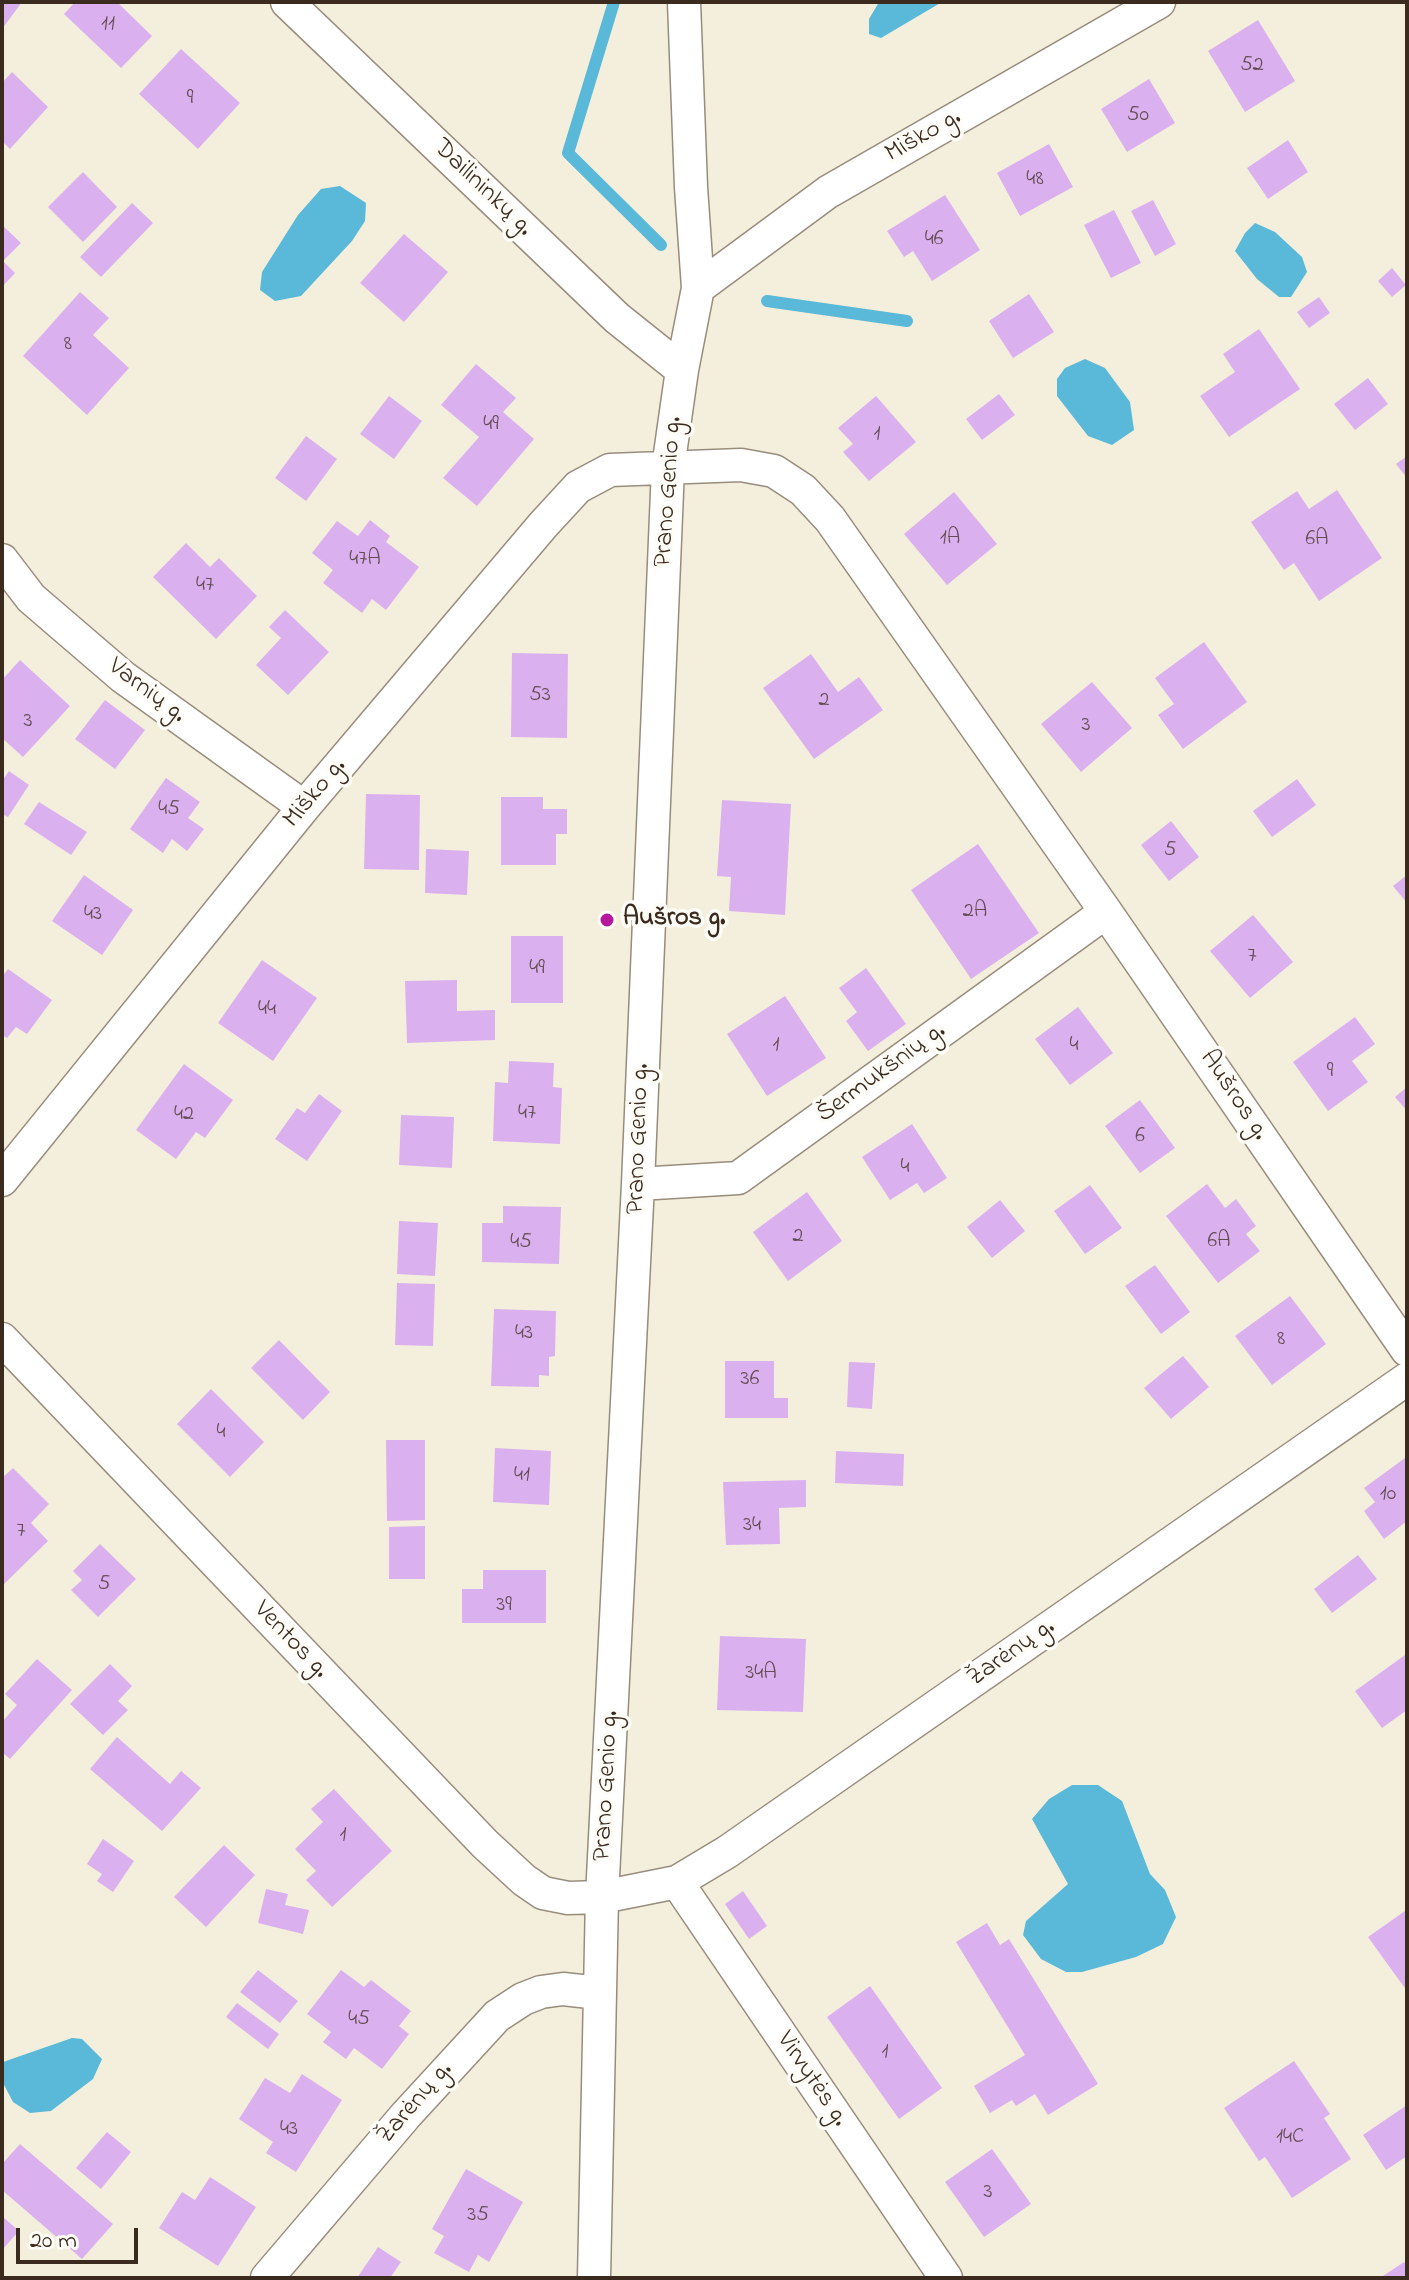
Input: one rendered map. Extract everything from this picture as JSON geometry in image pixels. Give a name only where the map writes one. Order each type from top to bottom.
[{"type":"street","name":"Dailininkų g.","points":[[287,2],[617,318],[682,370]]},
{"type":"street","name":"Prano Genio g.","points":[[594,2278],[602,1897],[638,1184],[668,468],[698,288],[684,2]]},
{"type":"street","name":"Miško g.","points":[[698,288],[828,192],[1159,2]]},
{"type":"street","name":"Aušros g.","points":[[668,468],[741,465],[774,471],[803,490],[830,519],[1106,912],[1407,1350]]},
{"type":"street","name":"Miško g.","points":[[2,1180],[304,807],[578,487],[610,470],[668,468]]},
{"type":"street","name":"Varnių g.","points":[[2,560],[31,598],[123,677],[304,807]]},
{"type":"street","name":"Šermukšnių g.","points":[[638,1184],[738,1178],[1106,912]]},
{"type":"street","name":"Ventos g.","points":[[2,1339],[485,1844],[543,1893],[568,1898],[602,1897]]},
{"type":"street","name":"Žarėnų g.","points":[[602,1897],[677,1882],[753,1834],[1407,1379]]},
{"type":"street","name":"Virvytės g.","points":[[677,1882],[946,2278]]},
{"type":"street","name":"Žarėnų g.","points":[[267,2278],[406,2115],[497,2016],[523,1999],[541,1992],[563,1989],[599,1993]]},
{"type":"water","points":[[879,2],[942,2],[881,38],[869,34],[869,19]]},
{"type":"water","points":[[340,186],[366,203],[365,221],[352,241],[301,296],[275,301],[260,290],[262,272],[298,215],[321,189]]},
{"type":"water","points":[[1255,223],[1275,232],[1302,257],[1307,272],[1291,297],[1279,297],[1257,279],[1235,251]]},
{"type":"water","points":[[1085,359],[1105,368],[1130,402],[1134,430],[1112,445],[1088,436],[1057,396],[1057,379],[1065,368]]},
{"type":"water","points":[[1072,1785],[1098,1785],[1122,1801],[1150,1874],[1165,1890],[1176,1917],[1163,1944],[1136,1957],[1082,1972],[1066,1972],[1041,1959],[1023,1935],[1026,1921],[1068,1884],[1032,1819],[1049,1799]]},
{"type":"water","points":[[72,2038],[82,2039],[102,2059],[93,2079],[51,2111],[30,2113],[13,2102],[2,2081],[3,2062]]},
{"type":"building","points":[[2,2],[22,2],[2,29]]},
{"type":"building","points":[[75,2],[117,2],[152,36],[121,68],[64,14]]},
{"type":"building","points":[[1258,20],[1295,81],[1245,112],[1208,51]]},
{"type":"building","points":[[181,49],[240,103],[198,149],[139,94]]},
{"type":"building","points":[[12,72],[48,107],[10,149],[2,141],[2,83]]},
{"type":"building","points":[[1149,79],[1175,123],[1127,152],[1101,109]]},
{"type":"building","points":[[1288,140],[1308,172],[1268,199],[1247,168]]},
{"type":"building","points":[[1049,144],[1073,187],[1020,216],[997,173]]},
{"type":"building","points":[[83,172],[117,207],[83,242],[48,207]]},
{"type":"building","points":[[945,195],[980,250],[932,281],[913,251],[904,257],[887,231]]},
{"type":"building","points":[[1153,200],[1176,244],[1155,256],[1131,211]]},
{"type":"building","points":[[132,203],[153,223],[101,277],[80,257]]},
{"type":"building","points":[[1114,210],[1141,263],[1111,278],[1084,225]]},
{"type":"building","points":[[2,225],[21,243],[3,261],[15,273],[2,287]]},
{"type":"building","points":[[404,234],[448,272],[404,322],[360,283]]},
{"type":"building","points":[[1392,268],[1406,285],[1392,297],[1378,281]]},
{"type":"building","points":[[80,292],[109,318],[93,335],[129,368],[87,415],[23,356]]},
{"type":"building","points":[[1029,294],[1054,332],[1013,358],[989,321]]},
{"type":"building","points":[[1319,297],[1330,313],[1309,328],[1297,312]]},
{"type":"building","points":[[1259,329],[1300,389],[1229,437],[1200,396],[1235,372],[1223,354]]},
{"type":"building","points":[[476,364],[516,398],[503,412],[534,439],[477,506],[443,478],[479,437],[441,405]]},
{"type":"building","points":[[1368,378],[1388,404],[1355,430],[1334,404]]},
{"type":"building","points":[[999,394],[1015,415],[982,440],[966,419]]},
{"type":"building","points":[[389,396],[422,421],[394,459],[360,434]]},
{"type":"building","points":[[876,396],[916,442],[869,481],[843,452],[853,444],[838,428]]},
{"type":"building","points":[[306,436],[337,459],[306,501],[275,478]]},
{"type":"building","points":[[1407,456],[1407,478],[1396,464]]},
{"type":"building","points":[[1337,490],[1382,558],[1319,601],[1294,563],[1284,570],[1251,522],[1297,491],[1309,509]]},
{"type":"building","points":[[954,492],[997,544],[947,585],[904,534]]},
{"type":"building","points":[[370,520],[390,536],[386,542],[419,567],[386,610],[372,599],[362,613],[323,583],[333,570],[312,553],[337,521],[358,536]]},
{"type":"building","points":[[186,543],[210,567],[219,558],[257,596],[216,639],[153,577]]},
{"type":"building","points":[[285,610],[329,652],[288,695],[256,665],[281,638],[269,627]]},
{"type":"building","points":[[1204,642],[1247,702],[1183,749],[1158,715],[1174,704],[1155,678]]},
{"type":"building","points":[[512,653],[568,654],[567,738],[511,737]]},
{"type":"building","points":[[811,654],[838,692],[859,677],[883,710],[814,759],[763,688]]},
{"type":"building","points":[[20,660],[70,706],[23,757],[2,738],[2,680]]},
{"type":"building","points":[[1092,682],[1132,728],[1081,772],[1041,724]]},
{"type":"building","points":[[105,700],[145,730],[115,769],[75,739]]},
{"type":"building","points":[[9,771],[29,785],[8,817],[2,814],[2,781]]},
{"type":"building","points":[[166,778],[200,802],[188,818],[204,829],[187,851],[172,839],[163,853],[130,829]]},
{"type":"building","points":[[1297,779],[1316,805],[1272,837],[1253,811]]},
{"type":"building","points":[[366,794],[420,795],[419,870],[364,869]]},
{"type":"building","points":[[501,797],[543,797],[543,809],[567,809],[567,834],[556,834],[556,865],[501,865]]},
{"type":"building","points":[[722,800],[791,804],[785,915],[729,911],[731,877],[717,876]]},
{"type":"building","points":[[39,802],[87,832],[71,855],[24,824]]},
{"type":"building","points":[[1171,821],[1199,857],[1169,881],[1141,845]]},
{"type":"building","points":[[978,844],[1039,933],[971,979],[911,890]]},
{"type":"building","points":[[426,849],[469,851],[467,895],[425,893]]},
{"type":"building","points":[[84,875],[133,910],[102,955],[52,921]]},
{"type":"building","points":[[1407,875],[1407,903],[1393,886]]},
{"type":"building","points":[[1253,915],[1293,962],[1250,998],[1210,951]]},
{"type":"building","points":[[511,936],[563,936],[563,1003],[511,1003]]},
{"type":"building","points":[[262,960],[317,998],[273,1061],[218,1023]]},
{"type":"building","points":[[866,968],[906,1024],[868,1051],[846,1021],[857,1012],[839,988]]},
{"type":"building","points":[[8,969],[52,1000],[27,1034],[16,1027],[7,1038],[2,1035],[2,977]]},
{"type":"building","points":[[457,980],[457,1011],[495,1010],[495,1040],[407,1043],[405,981]]},
{"type":"building","points":[[785,996],[826,1058],[767,1096],[727,1034]]},
{"type":"building","points":[[1078,1007],[1113,1053],[1070,1085],[1035,1039]]},
{"type":"building","points":[[1355,1017],[1375,1044],[1352,1061],[1368,1082],[1328,1111],[1293,1062]]},
{"type":"building","points":[[509,1061],[554,1063],[553,1087],[562,1088],[560,1144],[493,1141],[495,1082],[508,1083]]},
{"type":"building","points":[[184,1064],[233,1100],[205,1138],[196,1132],[176,1159],[136,1130]]},
{"type":"building","points":[[1407,1087],[1407,1111],[1395,1097]]},
{"type":"building","points":[[319,1094],[342,1111],[307,1161],[275,1139],[297,1108],[305,1113]]},
{"type":"building","points":[[1140,1100],[1175,1148],[1140,1173],[1105,1126]]},
{"type":"building","points":[[401,1115],[454,1117],[452,1168],[399,1165]]},
{"type":"building","points":[[912,1124],[947,1178],[924,1193],[917,1183],[890,1200],[862,1157]]},
{"type":"building","points":[[1207,1184],[1225,1208],[1236,1199],[1256,1226],[1246,1234],[1260,1251],[1218,1283],[1166,1216]]},
{"type":"building","points":[[1090,1185],[1122,1228],[1085,1254],[1054,1211]]},
{"type":"building","points":[[807,1192],[842,1241],[788,1281],[753,1232]]},
{"type":"building","points":[[1000,1200],[1025,1231],[992,1258],[967,1227]]},
{"type":"building","points":[[503,1206],[561,1207],[559,1264],[482,1262],[482,1223],[503,1223]]},
{"type":"building","points":[[399,1221],[438,1223],[435,1276],[397,1274]]},
{"type":"building","points":[[1155,1265],[1190,1312],[1161,1334],[1125,1286]]},
{"type":"building","points":[[397,1283],[435,1284],[433,1346],[395,1345]]},
{"type":"building","points":[[1290,1296],[1326,1344],[1272,1385],[1235,1336]]},
{"type":"building","points":[[494,1309],[556,1311],[555,1356],[549,1357],[549,1376],[539,1375],[539,1387],[491,1386]]},
{"type":"building","points":[[279,1340],[330,1392],[303,1420],[251,1368]]},
{"type":"building","points":[[1183,1356],[1209,1387],[1171,1419],[1144,1388]]},
{"type":"building","points":[[725,1361],[774,1361],[774,1398],[788,1398],[788,1418],[725,1418]]},
{"type":"building","points":[[849,1362],[875,1363],[872,1409],[847,1407]]},
{"type":"building","points":[[211,1389],[264,1442],[230,1477],[177,1424]]},
{"type":"building","points":[[386,1440],[425,1440],[425,1520],[387,1521]]},
{"type":"building","points":[[495,1448],[551,1451],[549,1505],[493,1502]]},
{"type":"building","points":[[836,1451],[904,1454],[903,1486],[835,1483]]},
{"type":"building","points":[[1405,1458],[1407,1521],[1384,1539],[1364,1511],[1375,1502],[1364,1488]]},
{"type":"building","points":[[13,1468],[49,1504],[31,1523],[48,1541],[2,1586],[2,1478]]},
{"type":"building","points":[[806,1480],[806,1507],[779,1508],[780,1544],[726,1545],[723,1482]]},
{"type":"building","points":[[425,1526],[425,1579],[389,1579],[389,1527]]},
{"type":"building","points":[[100,1544],[136,1579],[98,1617],[71,1590],[82,1580],[73,1571]]},
{"type":"building","points":[[1358,1555],[1377,1579],[1332,1613],[1314,1589]]},
{"type":"building","points":[[483,1570],[546,1570],[546,1623],[462,1623],[462,1589],[483,1589]]},
{"type":"building","points":[[720,1636],[806,1639],[803,1712],[717,1710]]},
{"type":"building","points":[[1405,1655],[1407,1710],[1382,1728],[1355,1691]]},
{"type":"building","points":[[37,1659],[72,1690],[10,1759],[2,1752],[2,1722],[17,1705],[5,1694]]},
{"type":"building","points":[[110,1664],[132,1686],[118,1701],[128,1710],[103,1735],[70,1704]]},
{"type":"building","points":[[117,1737],[170,1784],[181,1771],[201,1788],[162,1831],[90,1769]]},
{"type":"building","points":[[334,1789],[392,1851],[332,1907],[306,1880],[316,1871],[295,1849],[323,1822],[311,1809]]},
{"type":"building","points":[[103,1839],[134,1861],[113,1892],[97,1881],[102,1874],[87,1864]]},
{"type":"building","points":[[224,1845],[255,1875],[206,1927],[174,1897]]},
{"type":"building","points":[[266,1889],[288,1894],[285,1905],[309,1910],[303,1934],[258,1923]]},
{"type":"building","points":[[743,1891],[767,1926],[749,1939],[725,1904]]},
{"type":"building","points":[[1405,1911],[1407,1913],[1407,1991],[1368,1937]]},
{"type":"building","points":[[987,1923],[1000,1945],[1009,1939],[1098,2084],[1048,2115],[1035,2094],[1016,2106],[1012,2100],[990,2113],[974,2086],[1025,2055],[956,1942]]},
{"type":"building","points":[[258,1970],[298,2001],[280,2023],[240,1992]]},
{"type":"building","points":[[341,1970],[364,1987],[371,1980],[411,2011],[399,2026],[409,2034],[382,2069],[354,2048],[346,2059],[323,2042],[331,2032],[307,2014]]},
{"type":"building","points":[[870,1986],[942,2088],[899,2119],[827,2017]]},
{"type":"building","points":[[237,2003],[279,2034],[268,2049],[226,2017]]},
{"type":"building","points":[[1294,2061],[1330,2114],[1324,2118],[1351,2159],[1292,2198],[1265,2157],[1259,2161],[1224,2108]]},
{"type":"building","points":[[302,2074],[342,2100],[296,2172],[266,2153],[273,2142],[239,2119],[265,2078],[290,2093]]},
{"type":"building","points":[[1407,2105],[1407,2156],[1386,2170],[1363,2135]]},
{"type":"building","points":[[107,2132],[131,2152],[101,2189],[76,2168]]},
{"type":"building","points":[[20,2144],[113,2224],[82,2259],[2,2190],[2,2164]]},
{"type":"building","points":[[992,2149],[1031,2204],[984,2237],[945,2182]]},
{"type":"building","points":[[466,2169],[523,2202],[489,2262],[478,2255],[469,2272],[434,2253],[444,2236],[432,2229]]},
{"type":"building","points":[[210,2177],[256,2207],[218,2266],[159,2228],[182,2192],[195,2200]]},
{"type":"building","points":[[2,2216],[19,2231],[2,2250]]},
{"type":"building","points":[[378,2247],[401,2262],[390,2278],[357,2278]]},
{"type":"building","points":[[1404,2262],[1407,2278],[1380,2278]]},
{"type":"waterway","points":[[614,2],[568,153],[661,245]]},
{"type":"waterway","points":[[767,301],[907,321]]},
{"type":"place","name":"Aušros g.","points":[[607,920]]}]
